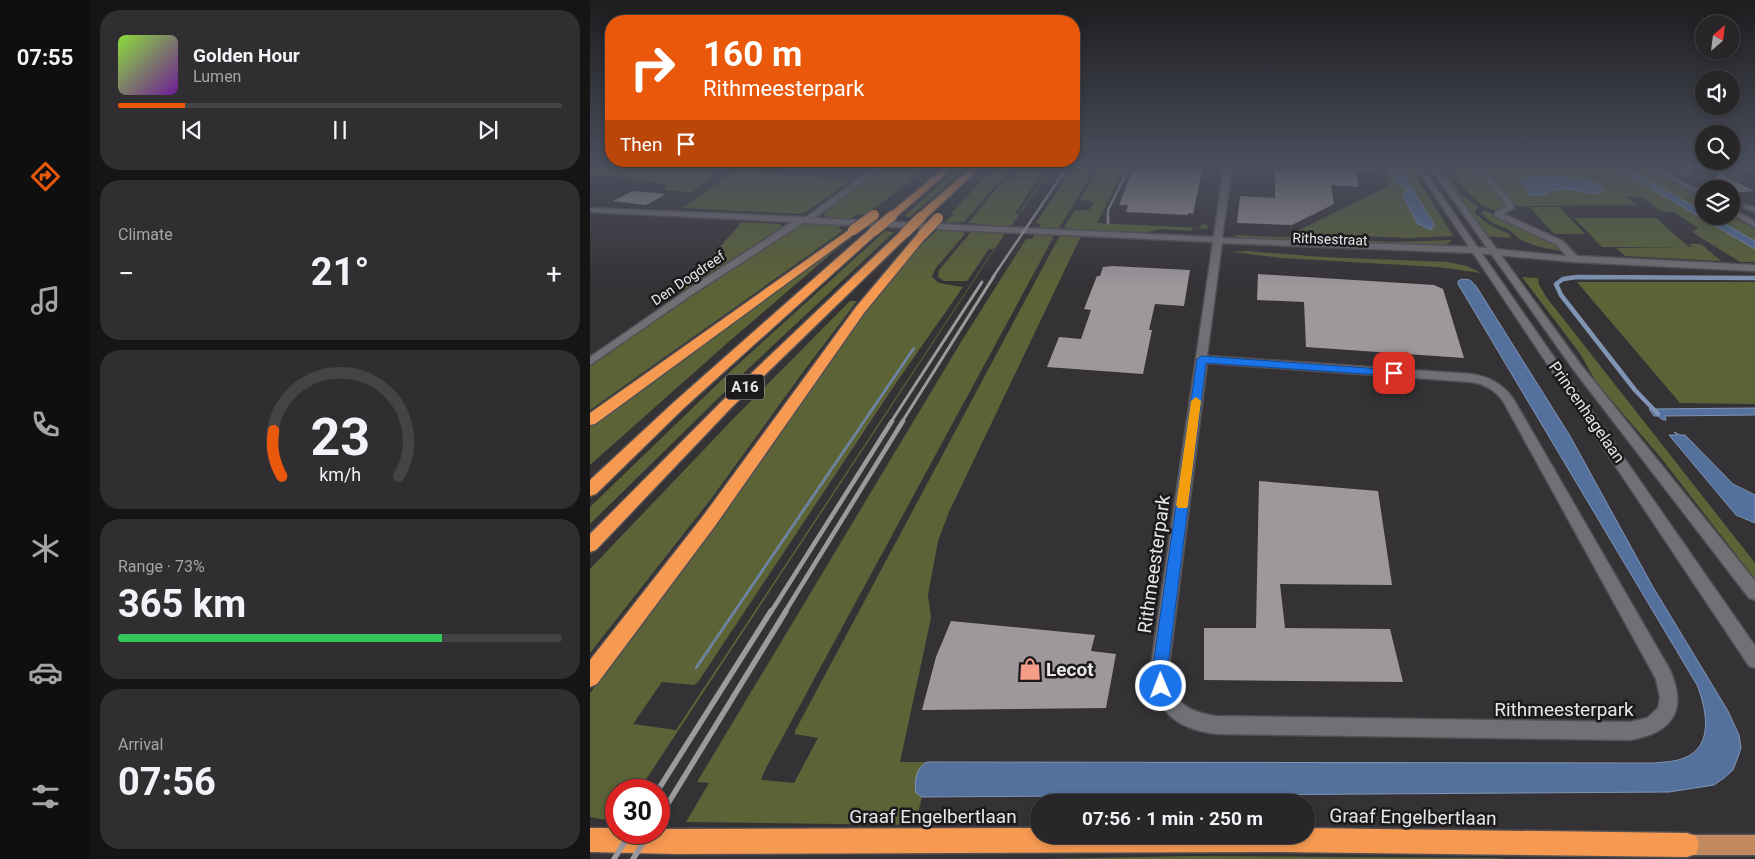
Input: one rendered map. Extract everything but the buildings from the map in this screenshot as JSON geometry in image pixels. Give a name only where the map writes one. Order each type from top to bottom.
[{"type":"highway","name":"A16","points":[[590,420],[874,215],[890,206]]},
{"type":"highway","name":"A16","points":[[590,490],[678,405],[904,206]]},
{"type":"highway","name":"A16","points":[[590,546],[726,405],[934,206]]},
{"type":"highway","name":"A16","points":[[590,677],[709,521],[860,310],[947,206]]},
{"type":"highway","name":"Graaf Engelbertlaan","points":[[590,840],[675,842],[1279,840],[1687,845]]},
{"type":"main road","name":"Graaf Engelbertlaan","points":[[1687,845],[1755,845]]},
{"type":"street","name":"Den Dogdreef","points":[[590,362],[690,292],[824,206]]},
{"type":"street","name":"Rithmeesterpark","points":[[1202,359],[1471,378],[1488,382],[1499,388],[1508,400],[1664,676],[1670,696],[1666,714],[1652,726],[1630,731],[1217,726],[1204,724],[1181,714],[1165,696],[1161,686],[1160,666],[1222,206]]},
{"type":"street","name":"Princenhagelaan","points":[[1449,206],[1755,593]]},
{"type":"street","name":"Princenhagelaan","points":[[1456,206],[1486,255],[1755,660]]},
{"type":"street","points":[[1509,206],[1510,208],[1498,214],[1560,243],[1574,259]]},
{"type":"street","points":[[1746,206],[1755,210]]},
{"type":"street","name":"Rithsestraat","points":[[590,210],[1087,234],[1217,243],[1755,268]]},
{"type":"street","points":[[1740,216],[1753,222]]},
{"type":"green space","points":[[685,206],[814,206],[799,214],[682,208]]},
{"type":"green space","points":[[829,206],[877,206],[865,215],[857,214],[851,219],[829,218],[823,215],[825,209]]},
{"type":"green space","points":[[915,206],[923,206],[910,217],[904,216]]},
{"type":"green space","points":[[958,206],[978,206],[964,222],[944,223],[954,214],[951,213]]},
{"type":"green space","points":[[982,206],[1020,206],[1015,214],[1018,214],[1025,206],[1010,227],[968,223]]},
{"type":"green space","points":[[1047,206],[1072,206],[1059,228],[1038,229],[1041,224],[1036,223]]},
{"type":"green space","points":[[1091,206],[1106,206],[1097,223],[1200,228],[1201,224],[1208,225],[1207,229],[1193,228],[1192,231],[1162,229],[1143,233],[1066,230],[1064,227],[1075,210],[1089,210]]},
{"type":"green space","points":[[1348,206],[1409,206],[1421,227],[1430,228],[1420,206],[1434,206],[1453,236],[1408,238],[1293,233]]},
{"type":"green space","points":[[1464,206],[1477,206],[1475,213],[1488,224],[1509,234],[1511,238],[1486,236]]},
{"type":"green space","points":[[1485,206],[1507,207],[1498,210]]},
{"type":"green space","points":[[1654,206],[1681,206],[1695,214],[1695,225],[1714,225],[1755,249],[1755,262],[1740,262],[1692,232],[1698,228],[1674,212],[1661,211]]},
{"type":"green space","points":[[1530,207],[1559,207],[1585,234],[1554,234]]},
{"type":"green space","points":[[1482,211],[1486,211],[1552,242],[1563,251],[1541,247],[1521,240],[1509,230],[1488,220],[1482,214]]},
{"type":"green space","points":[[1574,218],[1656,218],[1689,247],[1602,247]]},
{"type":"green space","points":[[1740,221],[1755,229],[1755,241],[1727,225],[1740,225]]},
{"type":"green space","points":[[742,222],[779,224],[782,227],[678,294]]},
{"type":"green space","points":[[810,223],[844,224],[838,229],[844,230],[590,410],[590,366],[717,278],[796,227]]},
{"type":"green space","points":[[938,229],[961,230],[965,234],[935,269],[932,277],[939,283],[963,287],[896,383],[698,682],[694,685],[662,682],[633,724],[676,730],[994,249],[989,249],[967,281],[944,281],[938,277],[939,270],[971,232],[1006,232],[646,779],[605,779],[605,820],[590,817],[590,693],[697,552],[850,332],[882,289],[918,248]]},
{"type":"green space","points":[[885,231],[894,232],[748,369],[590,524],[590,507],[735,367]]},
{"type":"green space","points":[[1035,234],[1053,235],[1053,238],[761,780],[794,783],[818,738],[795,734],[795,731],[1059,237],[1063,235],[1081,236],[949,512],[938,541],[928,595],[931,618],[900,762],[927,762],[923,764],[918,795],[922,797],[915,825],[686,822],[709,783],[697,782],[961,342],[1026,239],[1032,239]]},
{"type":"green space","points":[[853,235],[725,345],[590,465],[590,424]]},
{"type":"green space","points":[[1232,235],[1397,242],[1452,240],[1446,245],[1439,246],[1244,239]]},
{"type":"green space","points":[[1689,244],[1701,244],[1721,261],[1625,256],[1616,248],[1692,247]]},
{"type":"green space","points":[[1247,251],[1323,257],[1448,262],[1467,266],[1481,273],[1438,267],[1282,258],[1232,252]]},
{"type":"green space","points":[[1522,277],[1538,278],[1539,285],[1547,298],[1755,563],[1755,579],[1661,458],[1596,382],[1581,355]]},
{"type":"green space","points":[[1577,282],[1755,282],[1755,404],[1680,403]]},
{"type":"green space","points":[[850,301],[857,301],[711,499],[590,653],[590,569],[734,418]]},
{"type":"green space","points":[[1193,856],[1494,858],[1507,859],[1045,859]]},
{"type":"water","points":[[1408,206],[1423,206],[1435,226],[1430,228],[1431,230],[1418,224]]},
{"type":"water","points":[[1681,206],[1694,206],[1695,214]]},
{"type":"water","points":[[1714,225],[1727,225],[1755,241],[1755,249]]},
{"type":"water","points":[[1462,279],[1470,280],[1476,286],[1570,436],[1653,587],[1728,711],[1739,735],[1741,748],[1733,770],[1714,785],[1669,792],[1030,794],[1030,796],[922,797],[916,793],[915,784],[918,771],[927,762],[1653,763],[1677,760],[1694,752],[1700,745],[1706,726],[1703,704],[1697,685],[1458,284],[1458,281]]},
{"type":"water","points":[[913,348],[915,348],[697,668],[695,668]]},
{"type":"water","points":[[1755,408],[1755,415],[1665,416],[1666,420],[1654,416],[1649,409]]},
{"type":"water","points":[[1674,432],[1685,435],[1733,484],[1755,495],[1755,523],[1736,515],[1669,435],[1677,435]]},
{"type":"waterway","points":[[1577,277],[1645,277]]},
{"type":"waterway","points":[[1577,277],[1755,278]]},
{"type":"waterway","points":[[1577,277],[1563,279],[1556,284],[1561,295],[1635,390],[1658,414]]},
{"type":"railway","points":[[993,277],[1041,206]]},
{"type":"railway","points":[[1108,223],[1110,206]]},
{"type":"railway","points":[[902,422],[994,276]]},
{"type":"railway","points":[[891,422],[982,282]]},
{"type":"railway","points":[[771,612],[892,421]]},
{"type":"railway","points":[[785,612],[903,421]]},
{"type":"railway","points":[[665,779],[771,611]]},
{"type":"railway","points":[[670,800],[786,611]]},
{"type":"railway","points":[[614,859],[623,844]]},
{"type":"railway","points":[[633,859],[642,844]]},
{"type":"slow traffic","points":[[1182,505],[1196,401]]},
{"type":"place","name":"Lecot","points":[[1030,669]]},
{"type":"route","points":[[1161,686],[1160,666],[1202,359],[1394,373]]}]
